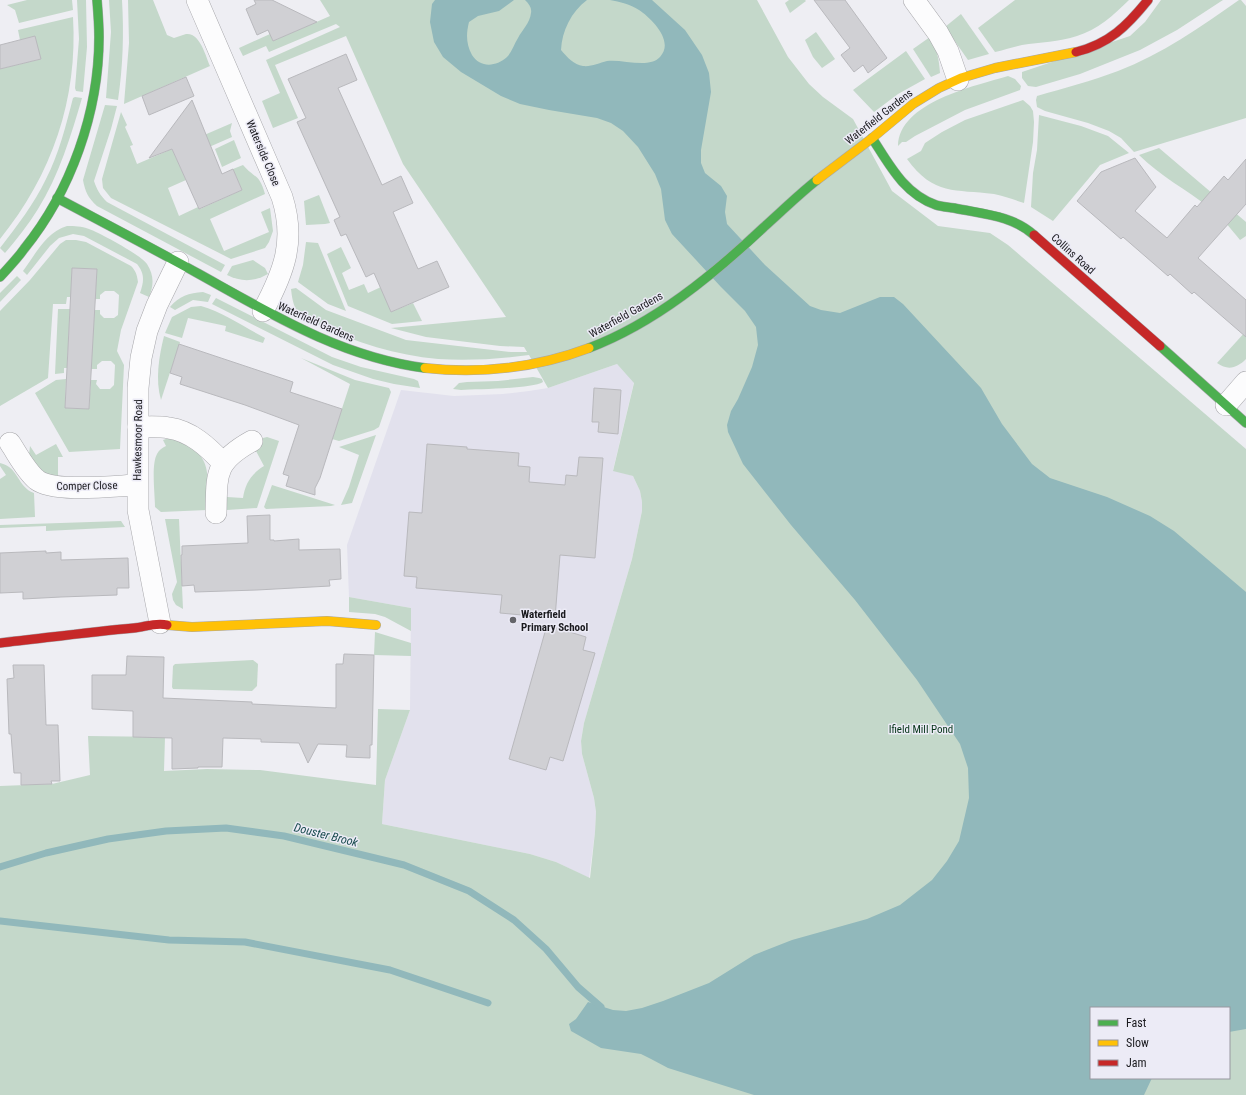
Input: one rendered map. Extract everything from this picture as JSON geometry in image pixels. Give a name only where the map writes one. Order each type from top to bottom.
[{"type":"street","points":[[0,277],[11,266],[28,244],[58,198],[78,152],[93,98],[99,43],[97,0]]},
{"type":"street","name":"Waterside Close","points":[[197,0],[286,209],[288,233],[284,265],[277,285],[264,311]]},
{"type":"street","points":[[914,0],[948,51],[958,80]]},
{"type":"street","name":"Waterfield Gardens","points":[[58,198],[178,262],[264,311],[343,348],[391,363],[441,371],[482,371],[524,367],[566,357],[605,342],[678,300],[763,228],[800,193],[872,138],[920,98],[958,80],[987,70],[1069,55],[1092,48],[1112,38],[1126,27],[1140,13],[1148,0]]},
{"type":"street","name":"Collins Road","points":[[872,138],[899,180],[922,198],[936,205],[1006,218],[1028,229],[1246,423]]},
{"type":"street","name":"Hawkesmoor Road","points":[[160,623],[138,510],[138,388],[141,358],[147,331],[157,305],[178,262]]},
{"type":"street","points":[[1226,405],[1246,382]]},
{"type":"street","points":[[138,427],[168,427],[181,430],[205,445],[223,462]]},
{"type":"street","points":[[216,513],[216,488],[218,474],[223,462],[238,449],[252,441]]},
{"type":"street","name":"Comper Close","points":[[10,443],[29,472],[38,480],[50,486],[137,485]]},
{"type":"street","points":[[0,643],[138,628],[160,623],[173,626],[192,627],[327,621],[376,625]]},
{"type":"shaded area","name":"Waterfield Primary School","points":[[617,364],[634,382],[613,470],[633,476],[640,491],[642,511],[632,559],[584,723],[581,741],[582,754],[594,798],[596,812],[589,878],[556,862],[530,854],[382,824],[385,780],[410,710],[411,608],[349,597],[347,545],[401,390],[454,396],[503,394],[529,391],[548,388]]},
{"type":"green space","points":[[27,0],[72,0],[73,10],[19,23],[15,10],[7,5]]},
{"type":"green space","points":[[77,0],[86,0],[87,47],[83,92],[76,91],[75,88],[79,39]]},
{"type":"green space","points":[[109,0],[122,0],[123,50],[118,100],[106,98],[111,32]]},
{"type":"green space","points":[[128,0],[153,0],[167,35],[174,38],[191,34],[202,46],[210,66],[124,104],[129,43]]},
{"type":"green space","name":"Ifield Mill Pond","points":[[320,0],[757,0],[788,57],[809,84],[823,97],[853,119],[892,191],[938,226],[990,233],[1008,245],[1246,449],[1246,1095],[0,1095],[0,786],[52,784],[90,775],[88,736],[165,737],[164,771],[207,769],[260,770],[376,785],[378,709],[410,710],[385,780],[382,824],[530,854],[556,862],[590,878],[596,812],[594,798],[582,754],[581,741],[584,723],[632,559],[642,511],[640,491],[633,476],[613,471],[634,383],[617,364],[548,388],[529,355],[495,359],[461,360],[407,355],[362,343],[302,316],[296,310],[291,289],[296,288],[326,310],[406,340],[511,352],[527,352],[524,347],[500,346],[426,337],[391,328],[506,317],[403,164],[346,36],[275,65],[298,118],[273,128],[262,101],[280,93],[266,60],[340,27],[336,24],[269,52],[266,46],[243,56],[239,48],[270,34],[273,41],[330,16]]},
{"type":"green space","points":[[789,0],[806,1],[790,13],[785,3]]},
{"type":"green space","points":[[1015,0],[1129,0],[1105,21],[1091,30],[1077,36],[1063,40],[1022,45],[995,52],[978,28]]},
{"type":"green space","points":[[1161,0],[1223,0],[1177,30],[1140,50],[1080,74],[1036,87],[1028,86],[1022,78],[1022,72],[1130,36],[1145,22]]},
{"type":"green space","points":[[1241,0],[1246,6],[1246,118],[1134,152],[1121,138],[1109,131],[1088,123],[1045,111],[1037,107],[1037,96],[1098,78],[1150,57],[1181,39]]},
{"type":"green space","points":[[961,14],[989,54],[968,60],[945,27]]},
{"type":"green space","points":[[73,17],[71,77],[66,106],[58,135],[34,189],[0,239],[0,69],[41,59],[20,40],[18,30]]},
{"type":"green space","points":[[816,32],[835,59],[822,68],[813,57],[805,40]]},
{"type":"green space","points":[[930,37],[937,54],[940,73],[931,77],[913,49]]},
{"type":"green space","points":[[906,51],[925,79],[898,94],[874,112],[853,90]]},
{"type":"green space","points":[[1008,76],[1015,79],[1021,86],[1020,90],[965,110],[906,142],[902,142],[898,146],[902,131],[911,118],[925,107],[941,98],[959,91]]},
{"type":"green space","points":[[73,98],[82,98],[69,141],[52,183],[34,215],[5,253],[0,248],[31,206],[51,169],[62,139]]},
{"type":"green space","points":[[1023,100],[1033,111],[1034,122],[1033,142],[1024,203],[994,194],[956,190],[936,185],[917,171],[907,159],[921,151],[925,143],[965,120]]},
{"type":"green space","points":[[105,105],[117,106],[94,181],[101,195],[107,202],[225,265],[221,272],[97,206],[89,197],[83,180]]},
{"type":"green space","points":[[121,112],[127,125],[125,127],[133,145],[130,146],[137,164],[172,149],[186,180],[168,188],[179,216],[198,207],[200,209],[242,190],[233,169],[243,165],[259,179],[265,194],[210,219],[224,251],[269,232],[261,212],[270,208],[273,231],[265,248],[231,259],[111,198],[103,188],[102,179]]},
{"type":"green space","points":[[1039,115],[1081,126],[1108,136],[1129,153],[1100,165],[1053,221],[1031,207]]},
{"type":"green space","points":[[232,123],[230,131],[232,137],[200,151],[195,139]]},
{"type":"green space","points":[[234,140],[241,158],[222,167],[215,149]]},
{"type":"green space","points":[[1159,148],[1246,222],[1246,236],[1240,240],[1226,223],[1201,201],[1156,170],[1139,155]]},
{"type":"green space","points":[[319,195],[330,223],[306,225],[304,201]]},
{"type":"green space","points":[[67,226],[81,227],[94,231],[137,255],[143,260],[147,264],[152,276],[152,288],[149,297],[140,293],[143,274],[137,264],[84,236],[73,234],[59,238],[50,246],[27,275],[23,271],[42,245],[53,233]]},
{"type":"green space","points":[[66,240],[86,242],[131,266],[137,275],[138,282],[121,330],[117,351],[124,365],[120,449],[69,452],[35,393],[56,380],[66,379],[65,408],[89,409],[91,380],[97,380],[96,384],[100,389],[110,389],[114,385],[115,365],[111,361],[102,361],[97,365],[97,369],[91,369],[94,310],[100,310],[100,314],[104,318],[114,318],[118,315],[119,295],[114,291],[105,291],[100,295],[100,299],[95,299],[97,269],[72,268],[71,297],[67,297],[66,304],[53,304],[48,378],[0,406],[0,311],[30,280],[60,244]]},
{"type":"green space","points":[[306,242],[318,243],[346,311],[328,304],[298,282],[303,265]]},
{"type":"green space","points":[[341,247],[351,268],[342,273],[349,290],[364,284],[368,293],[381,287],[391,312],[413,303],[422,321],[392,324],[348,306],[327,254]]},
{"type":"green space","points":[[253,260],[265,268],[268,274],[253,280],[242,280],[227,275],[232,266]]},
{"type":"green space","points":[[17,276],[21,280],[0,302],[0,293]]},
{"type":"green space","points":[[203,292],[211,295],[208,302],[193,300],[175,310],[170,307],[177,300],[185,296]]},
{"type":"green space","points":[[216,298],[332,357],[361,367],[414,379],[418,381],[420,388],[373,379],[333,365],[212,304]]},
{"type":"green space","points":[[201,306],[225,316],[265,338],[263,343],[225,331],[226,326],[188,318],[182,338],[165,333],[172,317],[191,307]]},
{"type":"green space","points":[[58,309],[70,309],[67,368],[64,368],[64,373],[55,374]]},
{"type":"green space","points":[[1246,331],[1246,359],[1239,365],[1229,368],[1217,363]]},
{"type":"green space","points":[[164,336],[180,342],[161,400],[158,384],[158,368]]},
{"type":"green space","points":[[301,358],[355,380],[389,388],[391,392],[379,427],[339,441],[332,439],[350,384]]},
{"type":"green space","points":[[533,377],[542,379],[543,382],[527,386],[491,389],[453,389],[459,383]]},
{"type":"green space","points":[[376,435],[352,503],[341,505],[349,487],[359,455],[339,447]]},
{"type":"green space","points":[[267,437],[279,441],[257,508],[227,510],[227,497],[243,498],[245,488],[249,480],[264,466],[256,451],[263,438]]},
{"type":"green space","points":[[169,438],[185,444],[202,457],[208,481],[207,510],[161,512],[155,507],[155,459],[159,451],[166,446],[163,440]]},
{"type":"green space","points":[[56,444],[63,457],[58,457],[58,476],[41,474],[29,455],[30,446],[36,455]]},
{"type":"green space","points":[[0,463],[11,469],[24,486],[34,493],[35,517],[0,519],[0,479],[6,475],[0,466]]},
{"type":"green space","points":[[272,485],[335,505],[266,509],[264,507]]},
{"type":"green space","points":[[165,519],[179,519],[183,609],[176,605],[173,600],[172,594],[177,582]]},
{"type":"green space","points":[[121,521],[125,527],[46,531],[46,526],[0,528],[0,525]]},
{"type":"green space","points":[[349,597],[411,608],[411,631],[385,617],[375,614],[349,612]]},
{"type":"green space","points":[[375,632],[411,643],[411,656],[374,655]]},
{"type":"green space","points":[[253,660],[258,664],[257,686],[252,691],[173,689],[172,687],[173,666],[175,664]]},
{"type":"water","points":[[435,0],[514,0],[499,11],[478,16],[469,22],[467,39],[470,51],[475,59],[488,65],[498,63],[507,57],[528,23],[531,9],[525,0],[587,0],[576,10],[568,22],[563,36],[561,50],[574,62],[586,66],[607,61],[643,63],[655,61],[660,57],[664,51],[665,44],[660,30],[655,24],[636,8],[610,0],[652,0],[685,30],[702,55],[709,73],[711,92],[701,150],[701,163],[705,173],[721,186],[727,196],[725,212],[727,224],[765,265],[810,306],[821,310],[840,313],[880,297],[894,297],[903,304],[981,388],[1002,424],[1032,464],[1050,478],[1107,497],[1150,516],[1174,531],[1246,592],[1246,1029],[1230,1032],[1230,1007],[1090,1007],[1090,1079],[1152,1079],[1144,1095],[754,1095],[668,1068],[641,1054],[601,1048],[571,1031],[569,1024],[576,1019],[588,1002],[613,1010],[626,1011],[642,1008],[709,983],[754,955],[792,940],[867,919],[900,905],[932,880],[947,861],[959,841],[969,798],[968,768],[960,744],[917,680],[855,600],[791,525],[743,464],[728,432],[727,425],[731,411],[752,367],[758,345],[756,327],[745,311],[672,234],[665,220],[661,189],[655,174],[638,147],[623,131],[611,123],[597,118],[520,104],[501,96],[461,72],[443,57],[434,42],[430,22],[432,4]]},
{"type":"building","points":[[254,0],[272,0],[317,22],[273,41],[268,30],[257,35],[246,9],[256,4]]},
{"type":"building","points":[[814,0],[845,0],[887,58],[868,73],[863,65],[854,72],[841,55],[850,48]]},
{"type":"building","points":[[35,36],[41,59],[0,69],[0,45]]},
{"type":"building","points":[[346,54],[357,80],[338,88],[382,185],[401,176],[413,203],[393,212],[418,269],[437,261],[449,287],[391,312],[374,273],[366,277],[346,234],[341,236],[334,220],[340,217],[297,122],[306,118],[288,79]]},
{"type":"building","points":[[186,77],[194,96],[149,115],[142,96]]},
{"type":"building","points":[[192,100],[222,174],[233,169],[242,190],[199,209],[172,149],[149,158]]},
{"type":"building","points":[[1135,158],[1156,187],[1135,211],[1167,238],[1195,205],[1197,207],[1224,176],[1228,180],[1246,159],[1246,204],[1198,258],[1246,300],[1246,337],[1194,292],[1192,294],[1170,274],[1168,276],[1123,237],[1121,239],[1077,201],[1101,172]]},
{"type":"building","points":[[72,268],[97,269],[89,409],[65,408]]},
{"type":"building","points":[[179,344],[293,382],[290,392],[342,409],[320,478],[315,488],[315,495],[286,486],[289,476],[283,474],[299,425],[245,405],[180,384],[182,377],[170,373]]},
{"type":"building","points":[[594,388],[621,390],[618,434],[598,432],[599,422],[592,422]]},
{"type":"building","name":"Waterfield Primary School","points":[[427,444],[519,453],[518,466],[530,467],[529,482],[565,485],[566,475],[577,476],[579,457],[603,458],[595,558],[560,555],[555,618],[500,613],[502,595],[416,588],[417,577],[404,576],[409,512],[422,513]]},
{"type":"building","points":[[270,515],[270,540],[299,539],[299,550],[340,549],[341,579],[329,580],[330,586],[257,590],[195,592],[194,585],[182,586],[182,546],[248,543],[247,516]]},
{"type":"building","points":[[46,551],[46,553],[61,552],[61,560],[128,558],[129,588],[117,588],[117,595],[23,599],[23,592],[0,593],[0,553]]},
{"type":"building","points":[[547,625],[586,637],[583,650],[595,653],[563,761],[550,757],[546,770],[509,759]]},
{"type":"building","points":[[344,654],[374,655],[372,745],[370,745],[370,758],[346,757],[347,745],[318,744],[308,763],[299,743],[261,742],[261,739],[223,738],[222,767],[172,769],[172,738],[133,737],[133,711],[92,709],[92,675],[126,675],[127,656],[164,657],[163,698],[336,708],[336,664],[343,664]]},
{"type":"building","points":[[13,665],[44,665],[46,725],[58,725],[60,781],[51,781],[52,784],[21,785],[21,773],[14,773],[11,734],[9,734],[7,679],[14,678]]},
{"type":"waterway","name":"Douster Brook","points":[[0,867],[46,853],[108,839],[166,831],[226,828],[284,836],[404,865],[469,891],[514,920],[546,949],[578,987],[601,1007]]},
{"type":"waterway","points":[[0,921],[169,940],[245,942],[390,970],[488,1003]]},
{"type":"traffic: fast","points":[[0,277],[41,226],[56,202],[79,149],[88,122],[98,65],[99,32],[97,0]]},
{"type":"traffic: fast","points":[[872,138],[898,177],[915,194],[925,200],[938,206],[1006,219],[1025,228],[1034,235]]},
{"type":"traffic: fast","points":[[589,348],[613,338],[637,325],[660,311],[704,280],[817,180]]},
{"type":"traffic: fast","points":[[57,198],[253,304],[308,332],[364,354],[425,368]]},
{"type":"traffic: fast","points":[[1160,346],[1246,423]]},
{"type":"traffic: slow","points":[[817,180],[871,139],[913,104],[939,88],[961,78],[995,68],[1076,52]]},
{"type":"traffic: slow","points":[[425,368],[446,370],[488,370],[508,368],[529,365],[569,355],[589,348]]},
{"type":"traffic: slow","points":[[167,625],[192,627],[327,621],[376,625]]},
{"type":"traffic: jam","points":[[1076,52],[1088,49],[1108,39],[1125,26],[1148,0]]},
{"type":"traffic: jam","points":[[1034,235],[1160,346]]},
{"type":"traffic: jam","points":[[0,643],[134,628],[155,624],[167,625]]},
{"type":"place","name":"Waterfield Primary School","points":[[513,620]]}]
